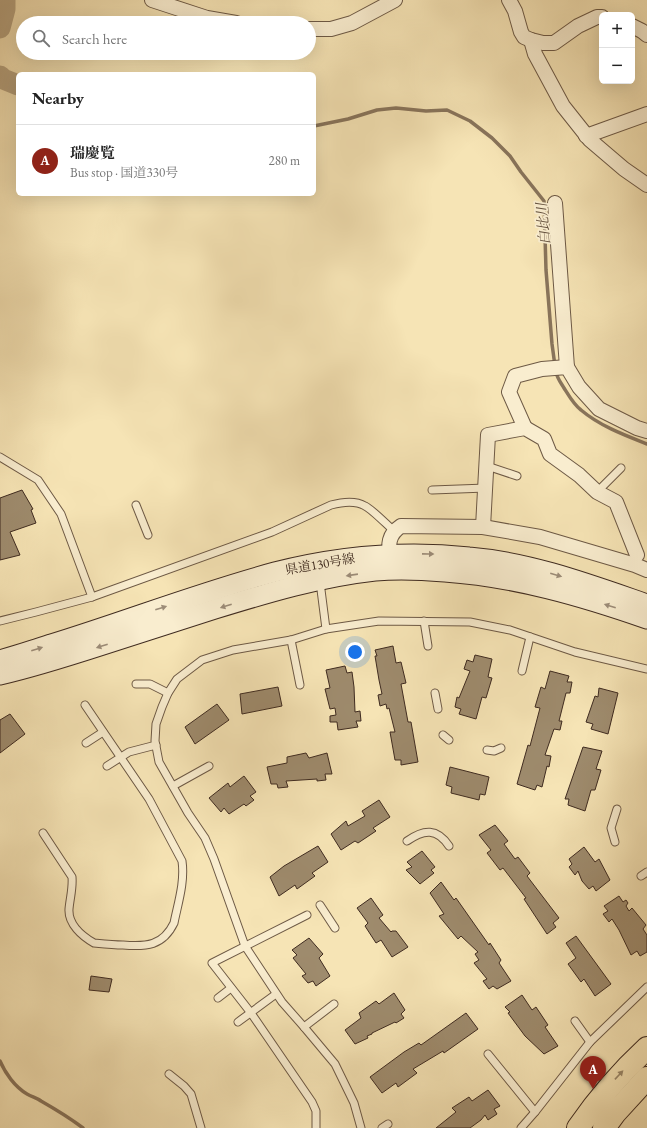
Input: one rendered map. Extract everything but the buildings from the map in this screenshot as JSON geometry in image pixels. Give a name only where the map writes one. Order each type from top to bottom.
[{"type":"highway","points":[[578,1128],[617,1077],[647,1048]]},
{"type":"highway","points":[[604,1128],[615,1113],[647,1078]]},
{"type":"main road","name":"県道130号線","points":[[0,660],[86,634],[238,583],[277,572],[375,571],[390,563],[430,554],[470,557],[525,566],[575,580],[647,604]]},
{"type":"main road","name":"県道130号線","points":[[390,563],[430,571],[468,574],[523,582],[570,594],[647,619]]},
{"type":"main road","name":"県道130号線","points":[[0,675],[68,657],[243,600],[282,589],[318,572]]},
{"type":"street","points":[[152,0],[186,5],[204,16]]},
{"type":"street","points":[[316,29],[331,29],[352,23],[395,0]]},
{"type":"street","points":[[510,0],[524,37],[543,43],[554,43],[578,26],[599,17]]},
{"type":"street","points":[[635,28],[647,34]]},
{"type":"street","points":[[531,40],[535,54],[563,106],[586,136],[624,169],[647,185]]},
{"type":"street","points":[[586,136],[647,114]]},
{"type":"street","points":[[555,203],[565,367],[579,387],[599,409],[638,428],[647,430]]},
{"type":"street","points":[[565,367],[542,369],[516,376],[509,392],[525,428],[544,439],[550,454],[579,475],[597,492],[616,502],[642,560]]},
{"type":"street","points":[[483,527],[488,436],[525,428]]},
{"type":"street","points":[[390,563],[389,541],[394,531],[401,526],[483,527],[540,537],[642,560]]},
{"type":"lane","points":[[0,457],[38,480],[61,514],[92,597]]},
{"type":"lane","points":[[487,466],[517,476]]},
{"type":"lane","points":[[597,492],[621,468]]},
{"type":"lane","points":[[432,490],[486,488]]},
{"type":"lane","points":[[0,621],[92,597],[272,532],[331,505],[356,503],[366,506],[394,531]]},
{"type":"lane","points":[[136,505],[148,535]]},
{"type":"lane","points":[[318,572],[326,629]]},
{"type":"lane","points":[[361,1128],[354,1103],[335,1064],[282,1002],[245,946],[205,838],[188,813],[160,762],[155,741],[156,724],[168,693],[177,679],[202,660],[233,650],[291,640],[326,629],[379,621],[470,622],[510,630],[575,652],[647,669]]},
{"type":"lane","points":[[424,621],[428,646]]},
{"type":"lane","points":[[522,671],[530,637]]},
{"type":"lane","points":[[291,640],[300,685]]},
{"type":"lane","points":[[136,684],[150,684],[168,693]]},
{"type":"lane","points":[[435,693],[438,709]]},
{"type":"lane","points":[[43,833],[72,877],[73,885],[69,910],[71,920],[75,927],[87,940],[94,943],[140,946],[151,945],[159,941],[167,934],[174,923],[183,878],[182,861],[149,799],[85,705]]},
{"type":"lane","points":[[86,743],[103,732]]},
{"type":"lane","points":[[107,766],[130,752],[140,748],[156,745]]},
{"type":"lane","points":[[487,750],[494,751],[501,748]]},
{"type":"lane","points":[[173,786],[210,766]]},
{"type":"lane","points":[[614,842],[612,828],[617,809]]},
{"type":"lane","points":[[408,841],[415,836],[429,832],[437,834],[444,839],[449,846]]},
{"type":"lane","points":[[320,905],[335,928]]},
{"type":"lane","points":[[307,916],[212,963],[251,1013],[312,1102],[316,1111],[316,1128]]},
{"type":"lane","points":[[521,1128],[590,1042],[647,987]]},
{"type":"lane","points":[[218,998],[231,988]]},
{"type":"lane","points":[[238,1022],[276,994]]},
{"type":"lane","points":[[304,1027],[334,1004]]},
{"type":"lane","points":[[575,1021],[590,1042]]},
{"type":"lane","points":[[488,1054],[535,1112]]},
{"type":"lane","points":[[169,1074],[184,1086],[191,1094],[201,1128]]},
{"type":"waterway","name":"白比川","points":[[0,28],[5,9],[5,0]]},
{"type":"waterway","name":"白比川","points":[[0,76],[3,79],[16,84]]},
{"type":"waterway","name":"白比川","points":[[316,126],[348,119],[377,110],[396,108],[426,111],[447,110],[470,121],[492,138],[510,156],[544,201],[546,270],[555,366]]},
{"type":"waterway","name":"白比川","points":[[556,372],[559,380],[576,406],[588,416],[621,434],[647,444]]},
{"type":"waterway","points":[[0,1061],[18,1088],[57,1110],[83,1128]]},
{"type":"place","name":"瑞慶覧","points":[[593,1089]]}]
